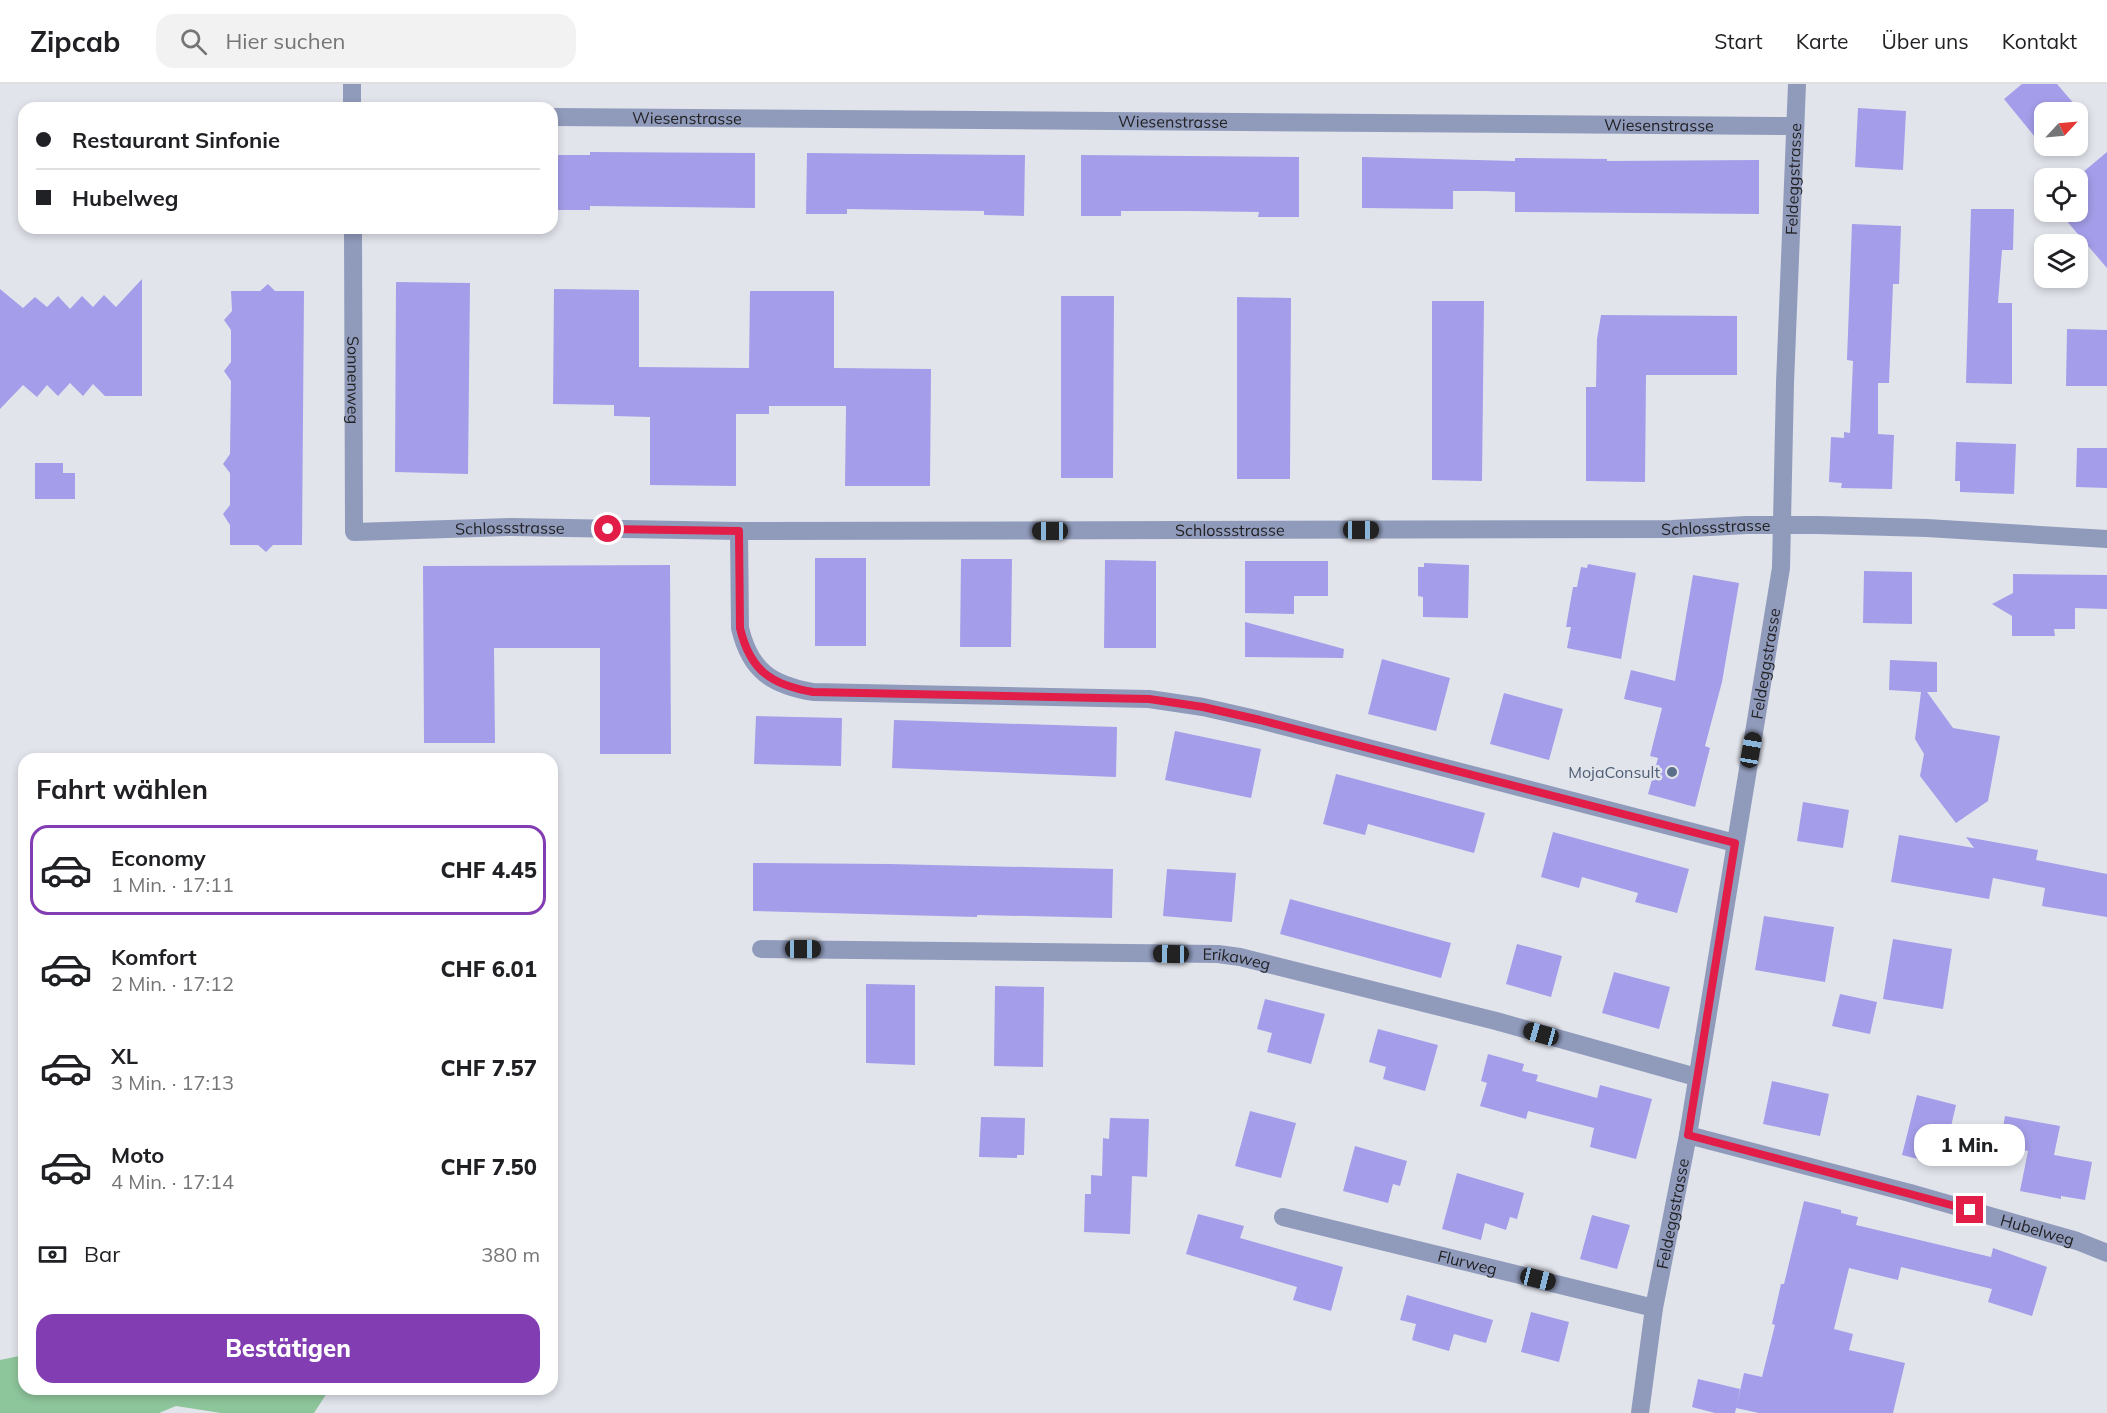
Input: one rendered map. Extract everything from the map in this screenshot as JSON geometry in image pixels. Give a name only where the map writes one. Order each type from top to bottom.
[{"type":"street","points":[[352,84],[352,102]]},
{"type":"street","name":"Feldeggstrasse","points":[[1640,1413],[1654,1308],[1688,1135],[1781,567],[1797,84]]},
{"type":"street","name":"Wiesenstrasse","points":[[558,117],[1795,126]]},
{"type":"street","name":"Sonnenweg","points":[[353,234],[354,532]]},
{"type":"street","name":"Schlossstrasse","points":[[354,532],[511,526],[739,531],[1672,530],[1782,525],[1928,528],[2107,539]]},
{"type":"street","points":[[739,531],[740,628],[744,644],[762,671],[776,682],[790,688],[813,692],[1149,699],[1203,707],[1735,843]]},
{"type":"street","name":"Erikaweg","points":[[761,949],[1218,954],[1240,957],[1496,1022],[1696,1077]]},
{"type":"street","name":"Hubelweg","points":[[1688,1135],[1910,1193],[2077,1241],[2107,1253]]},
{"type":"street","name":"Flurweg","points":[[1283,1217],[1654,1308]]},
{"type":"green space","points":[[18,1356],[18,1395],[326,1395],[314,1413],[221,1413],[176,1406],[159,1413],[0,1413],[0,1360]]},
{"type":"building","points":[[2022,84],[2057,84],[2072,102],[2034,102],[2034,136],[2004,99]]},
{"type":"building","points":[[1858,108],[1906,111],[1903,170],[1855,167]]},
{"type":"building","points":[[590,152],[755,153],[755,208],[590,206],[590,210],[558,210],[558,155],[590,155]]},
{"type":"building","points":[[2107,152],[2107,268],[2088,246],[2088,234],[2078,234],[2068,222],[2088,222],[2088,168]]},
{"type":"building","points":[[807,153],[1025,155],[1024,216],[984,215],[984,211],[847,209],[847,214],[806,214]]},
{"type":"building","points":[[1081,155],[1299,157],[1299,217],[1258,217],[1259,212],[1190,211],[1121,211],[1121,216],[1081,216]]},
{"type":"building","points":[[1362,157],[1515,161],[1515,158],[1607,159],[1607,161],[1759,160],[1759,214],[1515,212],[1515,192],[1484,191],[1453,191],[1453,209],[1362,208]]},
{"type":"building","points":[[1971,209],[2014,209],[2013,250],[2002,250],[1998,303],[2012,303],[2012,384],[1966,383]]},
{"type":"building","points":[[1852,224],[1901,226],[1899,284],[1893,284],[1889,383],[1878,383],[1878,434],[1894,435],[1892,489],[1841,488],[1842,483],[1829,482],[1831,437],[1844,438],[1844,432],[1850,433],[1853,361],[1847,360]]},
{"type":"building","points":[[142,279],[142,396],[105,396],[93,384],[83,396],[70,383],[58,396],[47,385],[37,397],[23,385],[0,409],[0,289],[23,308],[35,297],[47,307],[58,296],[70,309],[82,296],[93,307],[104,295],[116,307]]},
{"type":"building","points":[[396,282],[470,283],[468,474],[395,472]]},
{"type":"building","points":[[268,284],[275,291],[304,291],[302,545],[273,545],[266,552],[258,545],[230,545],[230,525],[223,514],[230,505],[230,473],[223,464],[230,454],[231,381],[224,371],[231,362],[231,330],[224,320],[232,311],[231,291],[260,291]]},
{"type":"building","points":[[554,289],[639,290],[639,367],[749,368],[750,291],[834,291],[834,368],[931,369],[930,486],[845,486],[846,406],[769,406],[769,414],[736,414],[736,486],[650,485],[650,417],[614,416],[614,405],[553,404]]},
{"type":"building","points":[[1061,296],[1114,296],[1113,478],[1061,478]]},
{"type":"building","points":[[1237,297],[1291,298],[1290,479],[1237,479]]},
{"type":"building","points":[[1432,301],[1484,301],[1482,481],[1432,480]]},
{"type":"building","points":[[1601,315],[1737,316],[1737,375],[1646,375],[1645,482],[1586,481],[1586,387],[1596,387],[1597,339]]},
{"type":"building","points":[[2067,329],[2107,330],[2107,386],[2066,386]]},
{"type":"building","points":[[1956,442],[2016,444],[2014,494],[1960,492],[1960,481],[1955,481]]},
{"type":"building","points":[[2077,448],[2107,448],[2107,488],[2076,487]]},
{"type":"building","points":[[35,463],[63,463],[63,473],[75,473],[75,499],[35,499]]},
{"type":"building","points":[[815,558],[866,558],[866,646],[815,646]]},
{"type":"building","points":[[961,559],[1012,559],[1011,647],[960,647]]},
{"type":"building","points":[[1105,560],[1156,561],[1156,648],[1104,648]]},
{"type":"building","points":[[1245,561],[1328,561],[1328,596],[1294,596],[1294,614],[1245,613]]},
{"type":"building","points":[[1424,563],[1469,565],[1468,618],[1423,617],[1423,597],[1418,596],[1418,567],[1424,567]]},
{"type":"building","points":[[1588,564],[1636,573],[1621,659],[1567,648],[1571,627],[1566,627],[1573,587],[1577,587],[1581,567],[1587,568]]},
{"type":"building","points":[[670,565],[671,754],[600,754],[600,648],[494,648],[495,743],[424,743],[423,566]]},
{"type":"building","points":[[1864,571],[1912,572],[1912,624],[1863,623]]},
{"type":"building","points":[[2013,574],[2107,575],[2107,609],[2075,608],[2075,629],[2054,629],[2055,636],[2012,636],[2012,616],[1992,604],[2013,593]]},
{"type":"building","points":[[1693,575],[1739,583],[1722,682],[1705,746],[1710,748],[1695,807],[1648,794],[1658,758],[1650,756],[1662,708],[1624,699],[1631,670],[1675,681]]},
{"type":"building","points":[[1245,622],[1344,649],[1343,658],[1245,657]]},
{"type":"building","points":[[1382,659],[1450,678],[1436,731],[1368,714]]},
{"type":"building","points":[[1890,660],[1937,662],[1937,692],[1927,692],[1953,728],[2000,736],[1988,801],[1956,823],[1920,776],[1924,754],[1915,739],[1921,692],[1889,690]]},
{"type":"building","points":[[1504,693],[1563,709],[1549,760],[1490,744]]},
{"type":"building","points":[[756,716],[842,718],[841,766],[754,764]]},
{"type":"building","points":[[894,720],[1117,727],[1116,777],[892,768]]},
{"type":"building","points":[[1175,731],[1261,749],[1251,798],[1165,780]]},
{"type":"building","points":[[1336,774],[1485,813],[1474,853],[1368,824],[1365,835],[1323,824]]},
{"type":"building","points":[[1803,802],[1849,810],[1843,848],[1797,841]]},
{"type":"building","points":[[1553,832],[1689,869],[1677,913],[1635,902],[1638,893],[1582,877],[1579,888],[1541,877]]},
{"type":"building","points":[[1899,835],[1974,848],[1966,837],[2038,850],[2036,860],[2107,874],[2107,917],[2042,906],[2045,888],[1993,878],[1989,899],[1891,882]]},
{"type":"building","points":[[753,863],[1113,869],[1112,918],[753,911]]},
{"type":"building","points":[[1167,869],[1236,873],[1232,922],[1163,916]]},
{"type":"building","points":[[1290,899],[1451,943],[1441,978],[1280,934]]},
{"type":"building","points":[[1764,916],[1834,927],[1825,982],[1755,970]]},
{"type":"building","points":[[1893,939],[1952,949],[1943,1009],[1883,999]]},
{"type":"building","points":[[1517,944],[1562,956],[1551,997],[1506,984]]},
{"type":"building","points":[[1614,972],[1670,987],[1659,1029],[1602,1013]]},
{"type":"building","points":[[866,984],[915,985],[915,1065],[866,1063]]},
{"type":"building","points":[[995,986],[1044,987],[1043,1067],[994,1066]]},
{"type":"building","points":[[1840,994],[1877,1002],[1870,1034],[1832,1026]]},
{"type":"building","points":[[1265,999],[1325,1014],[1311,1064],[1267,1052],[1272,1033],[1257,1029]]},
{"type":"building","points":[[1378,1029],[1438,1045],[1425,1091],[1383,1079],[1386,1067],[1369,1062]]},
{"type":"building","points":[[1488,1054],[1524,1064],[1522,1071],[1538,1075],[1536,1081],[1597,1098],[1600,1085],[1652,1099],[1636,1159],[1590,1147],[1594,1128],[1528,1111],[1526,1119],[1480,1106],[1487,1083],[1481,1081]]},
{"type":"building","points":[[1772,1081],[1829,1094],[1820,1136],[1763,1124]]},
{"type":"building","points":[[1917,1095],[1956,1105],[1942,1165],[1902,1155]]},
{"type":"building","points":[[1250,1111],[1296,1123],[1281,1178],[1235,1166]]},
{"type":"building","points":[[2005,1116],[2060,1126],[2054,1155],[2092,1162],[2085,1200],[2061,1196],[2061,1199],[2020,1191],[2028,1151],[2000,1145]]},
{"type":"building","points":[[981,1117],[1025,1118],[1024,1155],[1017,1155],[1017,1158],[979,1157]]},
{"type":"building","points":[[1110,1118],[1149,1119],[1147,1177],[1132,1176],[1130,1234],[1084,1232],[1085,1194],[1091,1194],[1091,1175],[1102,1176],[1103,1138],[1109,1139]]},
{"type":"building","points":[[1355,1146],[1407,1161],[1400,1186],[1393,1184],[1388,1203],[1343,1191]]},
{"type":"building","points":[[1457,1173],[1524,1193],[1517,1219],[1510,1217],[1506,1230],[1485,1223],[1481,1240],[1442,1229]]},
{"type":"building","points":[[1804,1201],[1841,1210],[1841,1213],[1858,1217],[1856,1225],[1991,1257],[1993,1248],[2047,1267],[2032,1316],[1988,1302],[1992,1289],[1901,1267],[1898,1280],[1849,1268],[1834,1329],[1853,1334],[1849,1350],[1905,1363],[1893,1413],[1759,1413],[1736,1408],[1744,1373],[1762,1377],[1775,1325],[1772,1324],[1781,1284],[1784,1284]]},
{"type":"building","points":[[1198,1214],[1244,1226],[1240,1238],[1343,1267],[1331,1311],[1293,1300],[1297,1287],[1186,1254]]},
{"type":"building","points":[[1592,1215],[1630,1225],[1617,1269],[1580,1259]]},
{"type":"building","points":[[1407,1295],[1493,1320],[1486,1343],[1454,1334],[1449,1351],[1412,1340],[1416,1324],[1400,1320]]},
{"type":"building","points":[[1531,1312],[1569,1322],[1559,1362],[1521,1352]]},
{"type":"building","points":[[1698,1379],[1740,1389],[1735,1413],[1715,1413],[1692,1407]]},
{"type":"place","name":"MojaConsult","points":[[1672,772]]},
{"type":"route","points":[[608,529],[739,531],[740,628],[744,644],[762,671],[776,682],[790,688],[813,692],[1149,699],[1203,707],[1735,843],[1688,1135],[1970,1210]]}]
